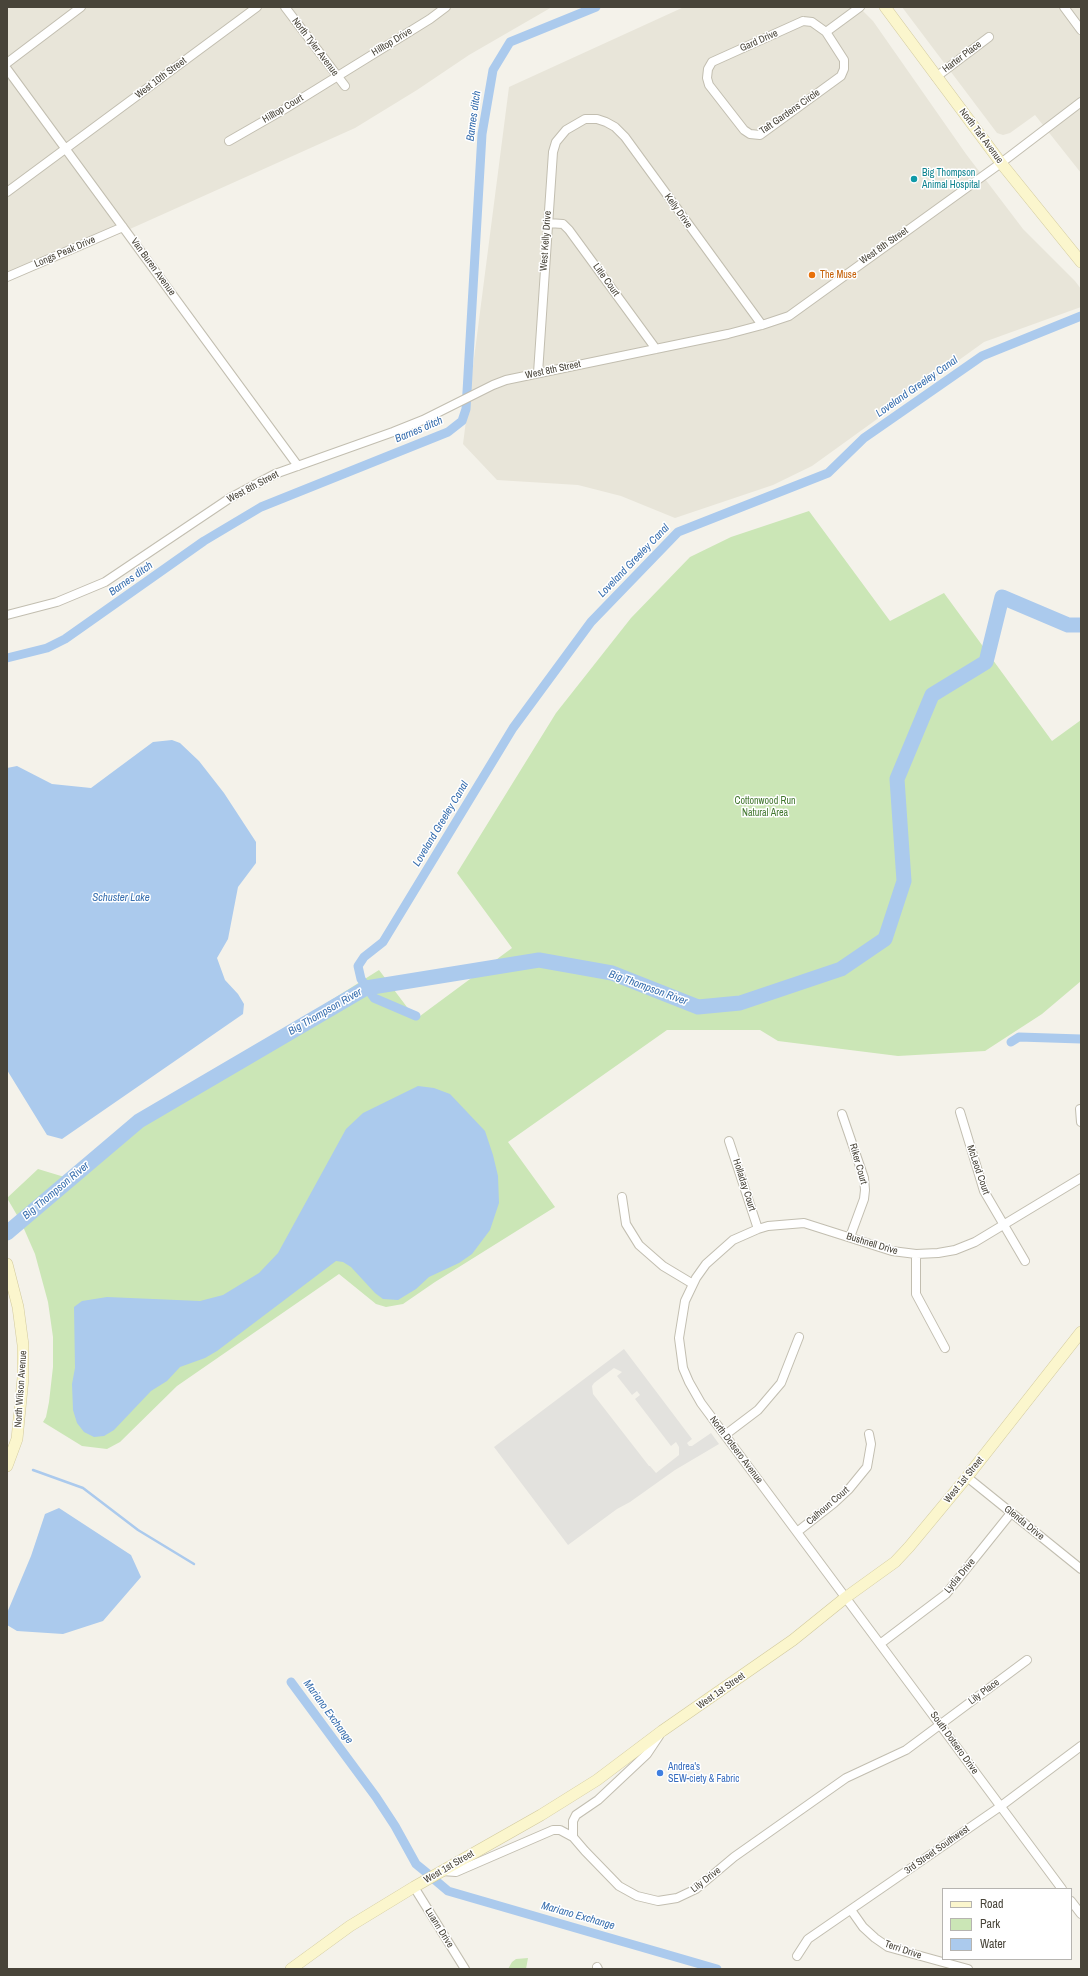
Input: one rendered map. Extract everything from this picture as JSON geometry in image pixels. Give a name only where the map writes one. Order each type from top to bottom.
[{"type":"main road","name":"North Taft Avenue","points":[[885,7],[1001,163],[1081,262]]},
{"type":"main road","name":"North Wilson Avenue","points":[[7,1466],[17,1439],[23,1378],[21,1330],[18,1307],[8,1266]]},
{"type":"main road","name":"West 1st Street","points":[[291,1969],[335,1936],[414,1887],[567,1799],[597,1780],[662,1731],[793,1640],[895,1562],[967,1477],[1081,1332]]},
{"type":"street","points":[[7,63],[81,7]]},
{"type":"street","name":"West 10th Street","points":[[7,192],[257,7]]},
{"type":"street","name":"North Tyler Avenue","points":[[285,7],[345,86]]},
{"type":"street","name":"Hilltop Drive","points":[[336,75],[430,19],[446,7]]},
{"type":"street","points":[[826,32],[860,7]]},
{"type":"street","points":[[1064,7],[1081,30]]},
{"type":"street","name":"Gard Drive","points":[[709,85],[707,78],[708,69],[712,62],[803,21],[812,22],[826,32]]},
{"type":"street","name":"Taft Gardens Circle","points":[[709,85],[744,130],[750,134],[760,135],[841,76],[844,69],[844,60],[826,32]]},
{"type":"street","name":"Harter Place","points":[[936,77],[989,37]]},
{"type":"street","name":"Van Buren Avenue","points":[[7,69],[298,466]]},
{"type":"street","name":"Hilltop Court","points":[[229,141],[283,110],[336,75]]},
{"type":"street","name":"West 8th Street","points":[[7,615],[57,602],[105,582],[230,498],[275,474],[393,432],[506,380],[762,325],[793,312],[1001,163],[1081,102]]},
{"type":"street","name":"Kelly Drive","points":[[580,121],[590,118],[606,122],[615,127],[625,137],[762,325]]},
{"type":"street","name":"West Kelly Drive","points":[[538,373],[554,147],[559,136],[580,121]]},
{"type":"street","name":"Litle Court","points":[[548,223],[563,224],[569,230],[656,349]]},
{"type":"street","name":"Longs Peak Drive","points":[[7,277],[123,227]]},
{"type":"street","points":[[1080,1108],[1081,1122]]},
{"type":"street","name":"McLeod Court","points":[[960,1112],[984,1191],[1025,1261]]},
{"type":"street","name":"Riker Court","points":[[842,1114],[864,1178],[865,1190],[864,1199],[850,1238]]},
{"type":"street","name":"Holladay Court","points":[[729,1141],[758,1229]]},
{"type":"street","name":"Bushnell Drive","points":[[693,1284],[706,1264],[733,1240],[768,1226],[804,1223],[892,1251],[916,1254],[955,1250],[975,1242],[1081,1178]]},
{"type":"street","points":[[622,1196],[626,1224],[636,1242],[663,1266],[693,1284]]},
{"type":"street","points":[[916,1254],[916,1294],[945,1348]]},
{"type":"street","name":"North Dotsero Avenue","points":[[693,1284],[685,1301],[680,1327],[680,1351],[683,1368],[695,1394],[846,1598]]},
{"type":"street","points":[[725,1435],[758,1410],[772,1395],[786,1373],[799,1337]]},
{"type":"street","name":"Calhoun Court","points":[[797,1532],[834,1503],[849,1489],[867,1467],[871,1444],[869,1434]]},
{"type":"street","name":"Glenda Drive","points":[[967,1477],[1081,1568]]},
{"type":"street","name":"Lydia Drive","points":[[880,1644],[946,1594],[1011,1513]]},
{"type":"street","name":"South Dotsero Drive","points":[[846,1598],[1061,1888]]},
{"type":"street","name":"Lily Place","points":[[941,1724],[1027,1660]]},
{"type":"street","name":"Lily Drive","points":[[573,1837],[585,1852],[628,1892],[658,1901],[677,1898],[696,1889],[734,1857],[846,1778],[906,1750],[941,1724]]},
{"type":"street","points":[[442,1871],[456,1872],[553,1830],[560,1830],[573,1837],[573,1821],[576,1815],[598,1800],[647,1754],[662,1731]]},
{"type":"street","name":"3rd Street Southwest","points":[[797,1956],[808,1939],[1001,1806],[1081,1746]]},
{"type":"street","name":"Luann Drive","points":[[414,1887],[465,1969]]},
{"type":"street","points":[[1072,1902],[1081,1914]]},
{"type":"street","name":"Terri Drive","points":[[850,1910],[867,1930],[888,1947],[968,1969]]},
{"type":"shaded area","points":[[7,7],[552,7],[469,55],[417,90],[355,128],[81,251],[7,282]]},
{"type":"shaded area","points":[[684,7],[859,7],[873,21],[966,154],[1023,229],[1075,281],[1081,289],[1081,307],[984,342],[812,466],[773,485],[675,518],[621,496],[578,485],[497,480],[463,444],[509,87]]},
{"type":"shaded area","points":[[902,7],[1081,7],[1081,173],[1035,115],[1010,133],[1003,135],[997,133]]},
{"type":"shaded area","points":[[624,1349],[692,1439],[687,1443],[689,1446],[692,1446],[711,1433],[719,1444],[675,1470],[630,1502],[617,1509],[568,1545],[494,1447]],"holes":[[[614,1368],[622,1372],[617,1376],[632,1395],[637,1391],[640,1395],[635,1399],[671,1446],[676,1442],[679,1447],[679,1455],[656,1473],[593,1394],[592,1386],[594,1383]]]},
{"type":"green space","name":"Cottonwood Run Natural Area","points":[[809,511],[890,621],[944,593],[1052,741],[1081,720],[1081,981],[1042,1014],[985,1051],[898,1056],[778,1041],[760,1030],[667,1030],[508,1142],[555,1207],[435,1282],[403,1304],[386,1307],[376,1304],[339,1274],[177,1386],[120,1442],[107,1449],[82,1446],[43,1422],[46,1417],[49,1402],[53,1367],[53,1337],[48,1302],[35,1254],[21,1222],[7,1198],[38,1169],[71,1179],[134,1122],[214,1074],[379,970],[416,1019],[512,948],[457,873],[556,713],[631,618],[690,557],[731,537]]},
{"type":"green space","points":[[528,1958],[526,1969],[508,1969],[512,1962],[516,1959]]},
{"type":"water","name":"Schuster Lake","points":[[172,740],[180,743],[199,761],[224,793],[256,842],[256,863],[238,887],[228,939],[217,958],[225,980],[238,994],[244,1004],[243,1014],[62,1139],[47,1135],[7,1070],[7,768],[17,766],[52,784],[91,788],[153,742]]},
{"type":"water","points":[[418,1086],[434,1088],[450,1094],[485,1131],[493,1155],[498,1176],[499,1203],[490,1230],[472,1254],[459,1263],[429,1277],[416,1289],[398,1300],[383,1299],[375,1293],[351,1267],[343,1262],[336,1261],[217,1351],[205,1358],[180,1367],[167,1381],[151,1391],[114,1430],[104,1436],[94,1437],[84,1432],[77,1423],[73,1410],[72,1384],[75,1368],[74,1307],[82,1301],[107,1297],[200,1301],[223,1295],[259,1273],[278,1253],[346,1129],[363,1113]]},
{"type":"water","points":[[59,1508],[131,1555],[141,1577],[103,1621],[63,1634],[17,1631],[7,1625],[7,1613],[31,1556],[45,1514]]},
{"type":"waterway","name":"Barnes ditch","points":[[7,658],[47,648],[65,639],[204,541],[261,507],[448,432],[462,421],[466,409],[482,134],[493,70],[510,42],[596,7]]},
{"type":"waterway","name":"Loveland Greeley Canal","points":[[416,1016],[374,998],[361,979],[358,966],[364,957],[383,942],[513,728],[591,622],[678,532],[828,473],[864,438],[982,356],[1081,316]]},
{"type":"waterway","name":"Big Thompson River","points":[[7,1233],[139,1121],[366,988],[539,960],[612,973],[698,1007],[740,1003],[841,969],[885,939],[904,881],[897,779],[932,695],[986,662],[1002,597],[1068,625],[1081,625]]},
{"type":"waterway","points":[[1011,1042],[1019,1037],[1081,1039]]},
{"type":"waterway","points":[[33,1470],[83,1488],[138,1530],[194,1564]]},
{"type":"waterway","name":"Mariano Exchange","points":[[291,1682],[376,1797],[395,1826],[416,1864],[427,1873]]},
{"type":"waterway","name":"Mariano Exchange","points":[[435,1880],[448,1891],[717,1969]]},
{"type":"place","name":"Big Thompson Animal Hospital","points":[[914,179]]},
{"type":"place","name":"The Muse","points":[[812,275]]},
{"type":"place","name":"Andrea's SEW-ciety & Fabric","points":[[660,1773]]}]
